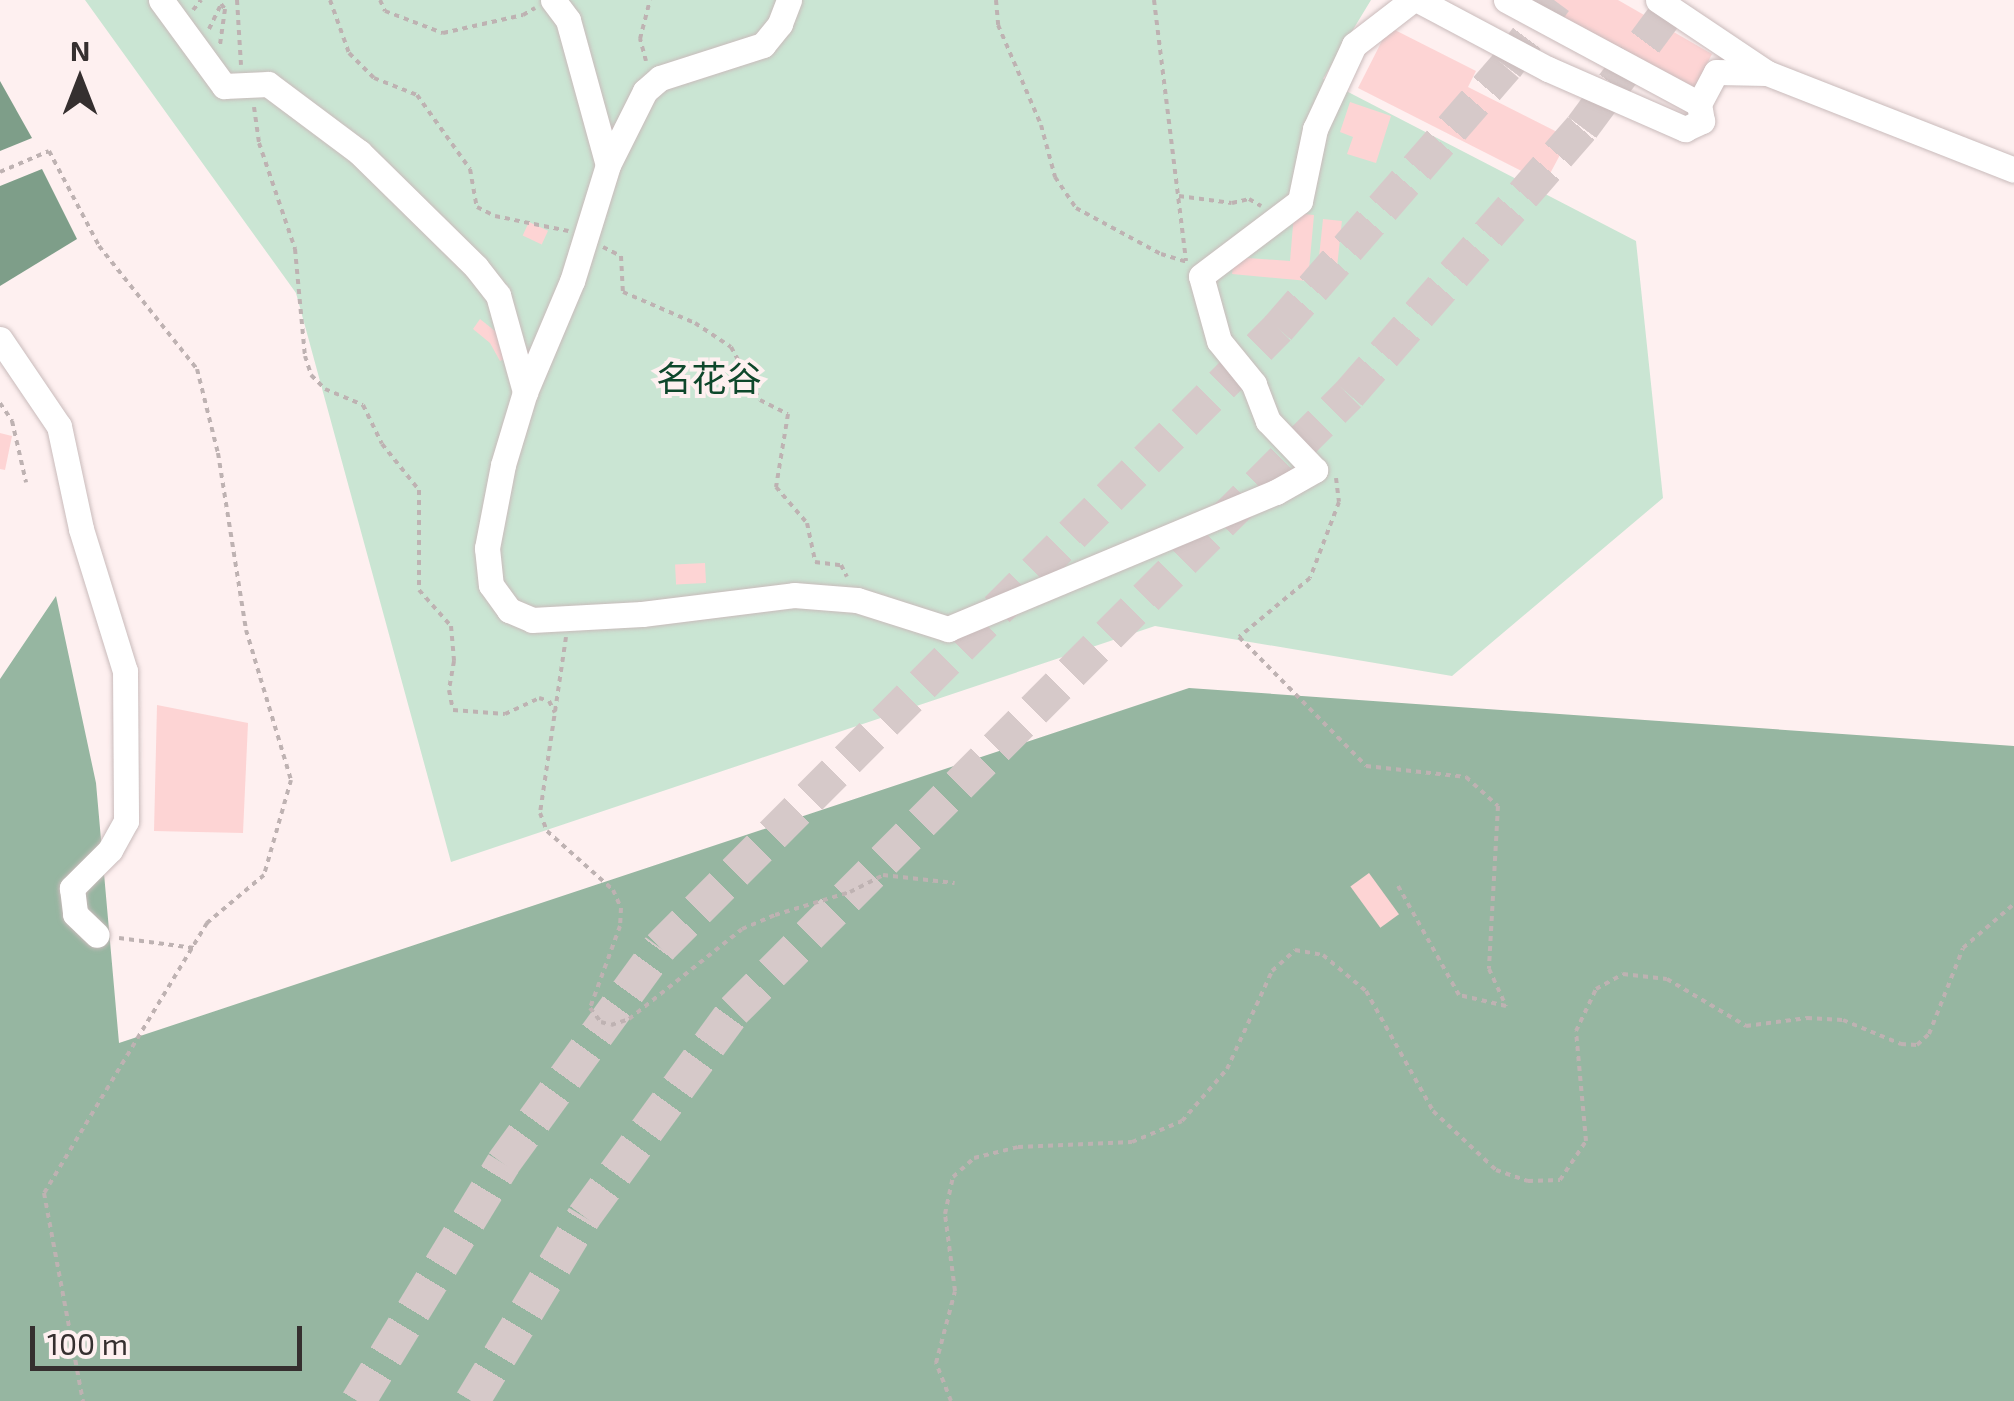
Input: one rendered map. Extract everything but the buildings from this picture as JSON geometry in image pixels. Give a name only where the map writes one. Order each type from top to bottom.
[{"type":"street","points":[[161,0],[224,86],[268,84],[359,152],[476,267],[498,295],[524,392]]},
{"type":"street","points":[[788,0],[780,24],[763,45],[660,78],[646,91],[608,165],[584,242],[524,392],[502,465],[487,548],[491,585],[509,610],[532,620],[642,614],[794,595],[857,600],[948,629],[1276,492],[1315,470],[1268,421],[1254,384],[1219,340],[1194,268],[1272,226],[1300,201],[1315,130],[1354,45],[1415,0],[1548,69],[1686,128],[1702,121],[1699,104],[1716,72],[1767,73]]},
{"type":"street","points":[[1506,0],[1699,104]]},
{"type":"street","points":[[1658,0],[1767,73],[2014,170]]},
{"type":"street","points":[[545,2],[568,20],[608,165]]},
{"type":"street","points":[[0,339],[59,426],[81,528],[125,671],[126,821],[110,850],[72,888],[76,914],[97,935]]},
{"type":"path","points":[[238,0],[238,59],[249,85],[259,143],[295,248],[305,356],[311,375],[325,390],[363,404],[382,444],[419,490],[419,590],[451,626],[454,661],[449,690],[453,710],[505,714],[539,698],[549,702],[555,712]]},
{"type":"path","points":[[330,0],[349,53],[374,78],[417,95],[470,169],[477,207],[495,216],[568,231],[584,242],[621,256],[623,292],[695,323],[731,347],[760,400],[788,414],[776,487],[807,523],[815,562],[842,565],[857,600]]},
{"type":"path","points":[[380,0],[385,11],[442,32],[522,16],[545,2]]},
{"type":"path","points":[[646,91],[646,59],[640,39],[650,0]]},
{"type":"path","points":[[996,0],[998,25],[1041,125],[1055,177],[1076,208],[1194,268]]},
{"type":"path","points":[[1154,0],[1179,196],[1194,268]]},
{"type":"path","points":[[0,172],[49,151],[99,246],[197,369],[218,454],[246,630],[292,780],[264,874],[206,924],[44,1193],[83,1401]]},
{"type":"path","points":[[1179,196],[1232,203],[1249,200],[1260,204],[1272,226]]},
{"type":"path","points":[[0,403],[12,421],[26,482]]},
{"type":"path","points":[[1315,470],[1336,474],[1339,502],[1310,578],[1238,637],[1366,766],[1466,777],[1498,806],[1489,969],[1506,1006],[1459,995],[1398,886]]},
{"type":"path","points":[[569,618],[540,813],[547,832],[613,890],[621,908],[620,926],[590,1008],[602,1022],[610,1026],[629,1019],[742,929],[775,915],[850,892],[883,875],[955,883]]},
{"type":"path","points":[[952,1401],[936,1363],[955,1291],[945,1214],[953,1178],[974,1158],[1018,1147],[1132,1142],[1182,1121],[1227,1068],[1272,971],[1294,950],[1323,956],[1366,991],[1432,1112],[1496,1170],[1528,1181],[1560,1180],[1586,1141],[1576,1030],[1596,988],[1623,974],[1667,979],[1746,1026],[1806,1018],[1843,1020],[1901,1044],[1917,1045],[1929,1034],[1963,948],[2014,904]]},
{"type":"path","points":[[97,935],[194,948]]},
{"type":"green space","name":"名花谷","points":[[85,0],[1371,0],[1323,79],[1636,241],[1663,498],[1452,676],[1155,626],[451,862],[296,293]]},
{"type":"shaded area","points":[[0,81],[32,138],[0,151]]},
{"type":"shaded area","points":[[42,169],[77,239],[0,286],[0,186]]},
{"type":"shaded area","points":[[56,596],[96,783],[119,1043],[1189,688],[2014,746],[2014,1401],[0,1401],[0,679]]},
{"type":"tunnel","points":[[358,1401],[503,1163],[660,947],[1278,328],[1506,66],[1555,0]]},
{"type":"tunnel","points":[[472,1401],[584,1216],[734,1010],[1349,394],[1582,127],[1676,0]]}]
